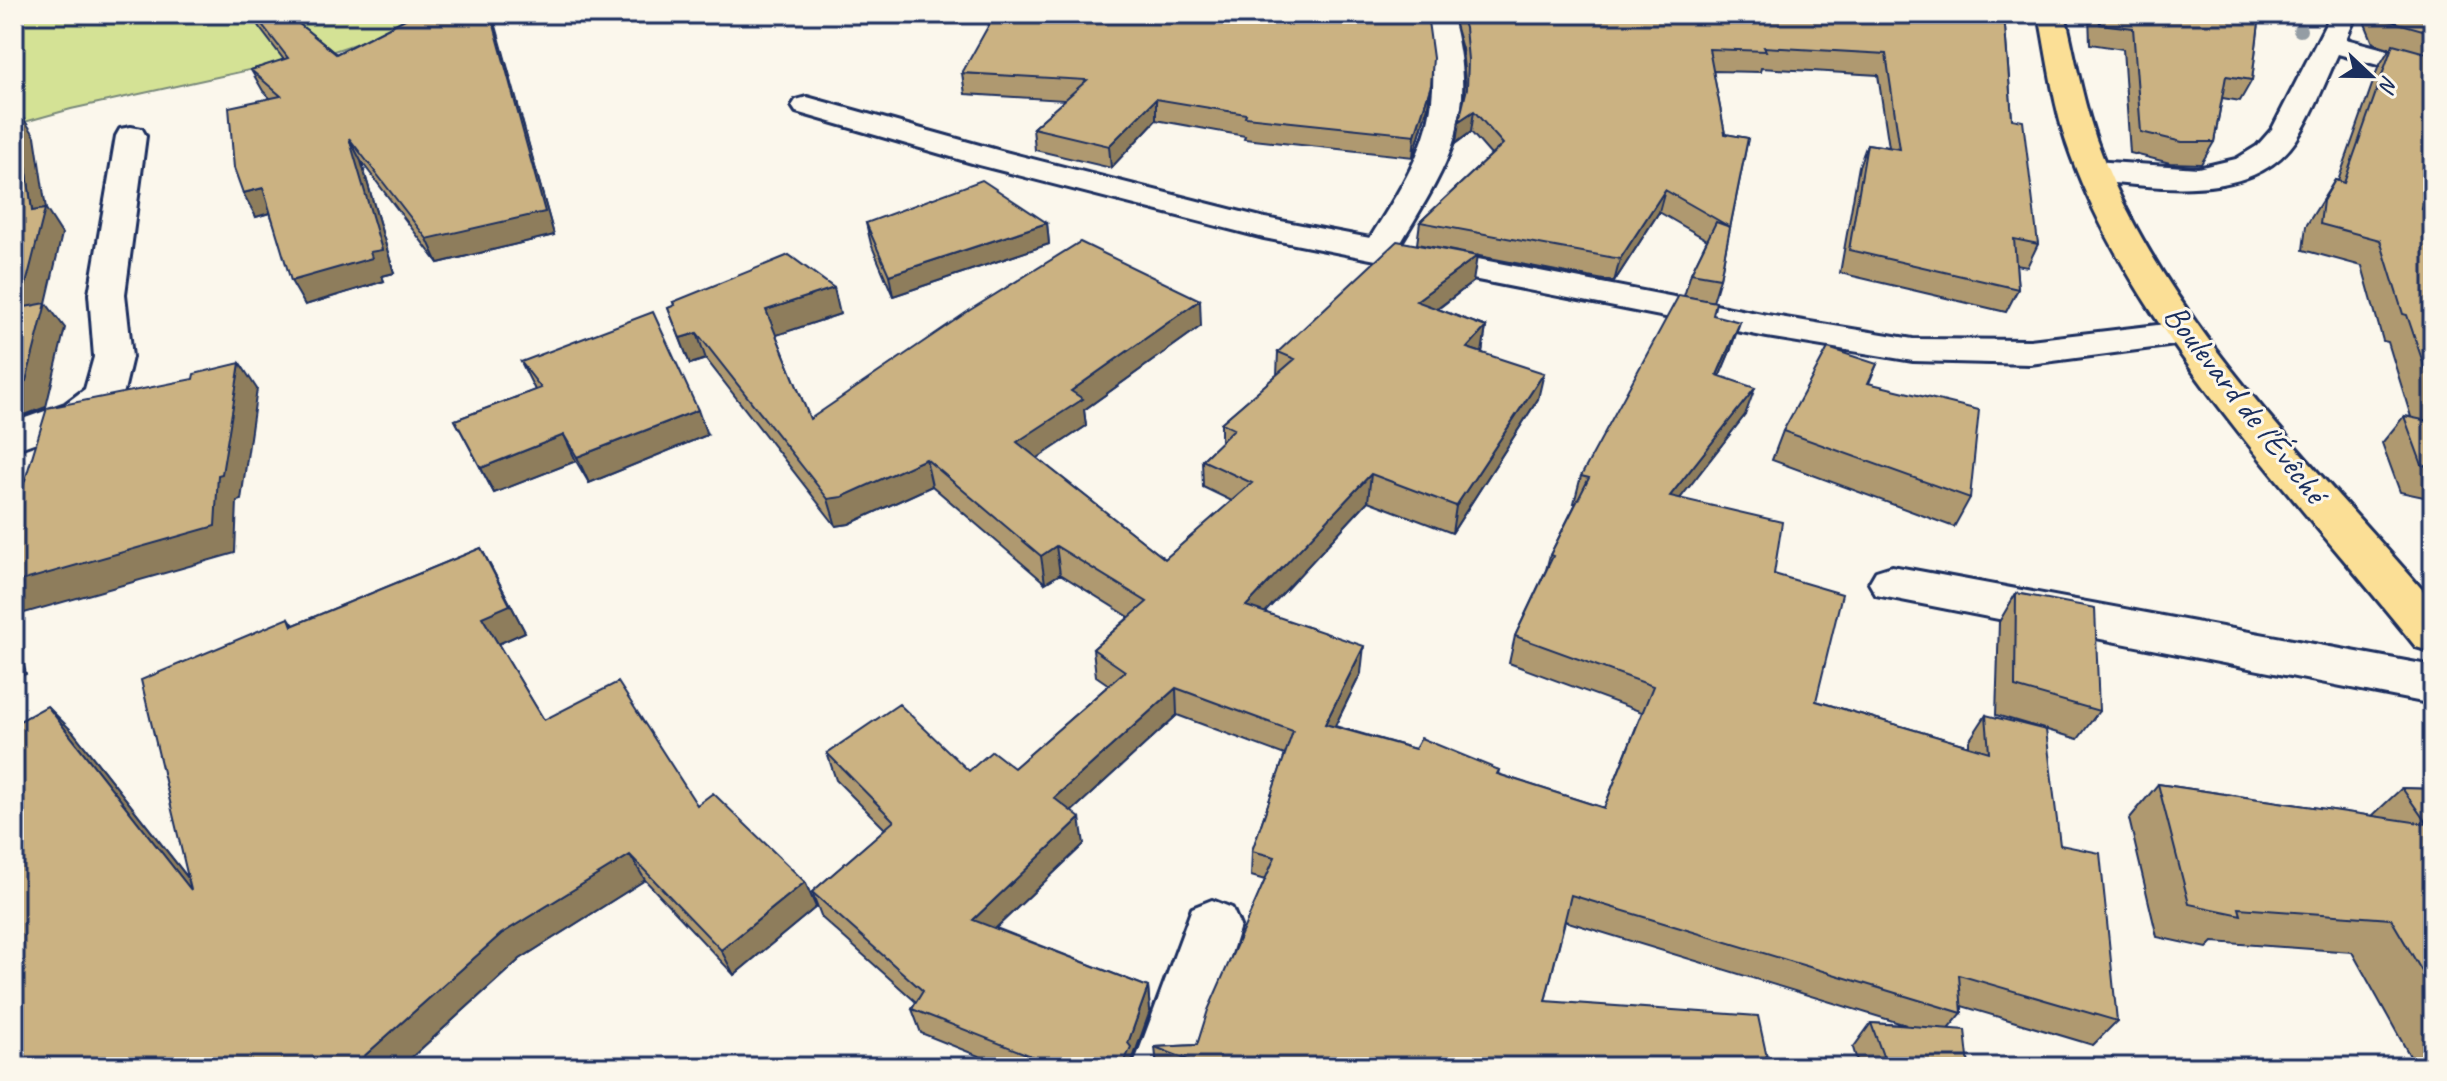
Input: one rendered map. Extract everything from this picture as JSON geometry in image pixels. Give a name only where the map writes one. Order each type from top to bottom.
[{"type":"main road","name":"Boulevard de l'Évêché","points":[[2052,14],[2073,111],[2093,171],[2138,257],[2183,333],[2433,634]]},
{"type":"street","points":[[1379,251],[1436,152],[1451,101],[1448,44],[1438,14]]},
{"type":"street","points":[[2093,171],[2198,178],[2225,176],[2246,169],[2276,148],[2344,14]]},
{"type":"street","points":[[2330,43],[2433,71]]},
{"type":"street","points":[[807,106],[990,158],[1264,228],[1767,326],[1913,350],[2030,352],[2183,333]]},
{"type":"street","points":[[14,437],[79,413],[103,395],[113,357],[107,294],[131,136]]},
{"type":"street","points":[[1892,583],[2433,685]]},
{"type":"street","points":[[1164,1067],[1212,926]]},
{"type":"green space","points":[[14,14],[444,14],[331,52],[71,109],[14,125]]},
{"type":"building","points":[[254,14],[287,14],[336,54],[415,14],[491,14],[545,212],[427,239],[349,138],[382,250],[370,252],[372,258],[291,281],[263,188],[243,193],[234,168],[229,107],[281,96],[251,70],[288,58]]},
{"type":"building","points":[[995,14],[1427,14],[1433,58],[1431,85],[1415,135],[1245,117],[1246,114],[1156,99],[1109,146],[1033,128],[1087,80],[962,73]]},
{"type":"building","points":[[1460,14],[2004,14],[2012,119],[2023,121],[2038,244],[2014,239],[2018,289],[1849,250],[1867,144],[1900,149],[1886,54],[1764,47],[1766,51],[1709,49],[1725,134],[1748,138],[1720,278],[1691,273],[1716,222],[1730,227],[1665,190],[1620,259],[1420,222],[1503,144],[1474,111],[1459,121],[1467,88],[1468,60],[1465,28]]},
{"type":"building","points":[[2099,14],[2260,14],[2252,80],[2226,76],[2214,142],[2182,142],[2141,132],[2133,28],[2100,24]]},
{"type":"building","points":[[2385,14],[2433,14],[2433,33],[2387,20]]},
{"type":"building","points":[[2393,44],[2433,55],[2433,168],[2422,209],[2433,213],[2433,392],[2407,315],[2403,314],[2380,240],[2320,224],[2323,201],[2335,180],[2344,183]]},
{"type":"building","points":[[19,112],[32,211],[45,209],[20,308],[46,303],[26,381],[14,385],[14,113]]},
{"type":"building","points":[[982,180],[1047,223],[889,275],[866,223]]},
{"type":"building","points":[[1397,241],[1477,256],[1416,301],[1486,327],[1467,348],[1544,373],[1456,506],[1371,474],[1246,606],[1364,646],[1325,724],[1415,749],[1421,738],[1499,770],[1497,774],[1604,808],[1653,686],[1515,636],[1553,556],[1550,555],[1589,478],[1581,476],[1679,295],[1716,302],[1713,315],[1740,322],[1717,375],[1755,388],[1670,496],[1782,522],[1774,574],[1842,594],[1816,701],[1989,752],[1986,715],[2046,730],[2060,845],[2100,853],[2117,1021],[1959,975],[1962,1013],[1571,895],[1545,1001],[1758,1016],[1769,1067],[1206,1067],[1155,1047],[1197,1045],[1208,1010],[1275,857],[1252,851],[1293,731],[1176,688],[1054,798],[1080,818],[973,920],[1148,987],[1122,1067],[1035,1067],[1039,1059],[912,1009],[923,991],[812,892],[894,821],[827,753],[899,704],[969,771],[992,751],[1014,768],[1125,671],[1093,649],[1147,602],[1056,546],[1041,556],[926,459],[842,497],[828,499],[697,333],[680,338],[668,308],[675,305],[673,302],[789,255],[834,288],[766,310],[810,419],[970,310],[1080,242],[1200,300],[1071,391],[1083,399],[1017,442],[1165,559],[1252,483],[1202,460],[1234,429],[1221,423],[1295,359],[1278,352]]},
{"type":"building","points":[[653,312],[698,410],[577,457],[564,435],[481,468],[455,420],[541,388],[521,362]]},
{"type":"building","points":[[1828,348],[1877,364],[1868,383],[1979,410],[1970,498],[1783,431]]},
{"type":"building","points":[[240,363],[222,474],[218,475],[215,526],[14,583],[14,494],[21,493],[47,408],[193,379],[194,374]]},
{"type":"building","points":[[2404,416],[2433,422],[2433,468],[2422,465]]},
{"type":"building","points":[[481,548],[510,605],[482,617],[544,720],[618,682],[697,805],[713,793],[805,882],[721,950],[630,855],[501,934],[352,1067],[14,1067],[14,724],[47,706],[191,890],[141,680],[289,618],[292,626]]},
{"type":"building","points":[[2016,593],[2095,608],[2099,711],[2015,687]]},
{"type":"building","points":[[2158,784],[2427,824],[2402,788],[2433,789],[2433,990],[2391,919],[2239,908],[2241,915],[2189,904]]},
{"type":"building","points":[[1871,1023],[1965,1030],[1969,1067],[1887,1067]]},
{"type":"building","points":[[2292,1064],[2323,1067],[2294,1067]]}]
